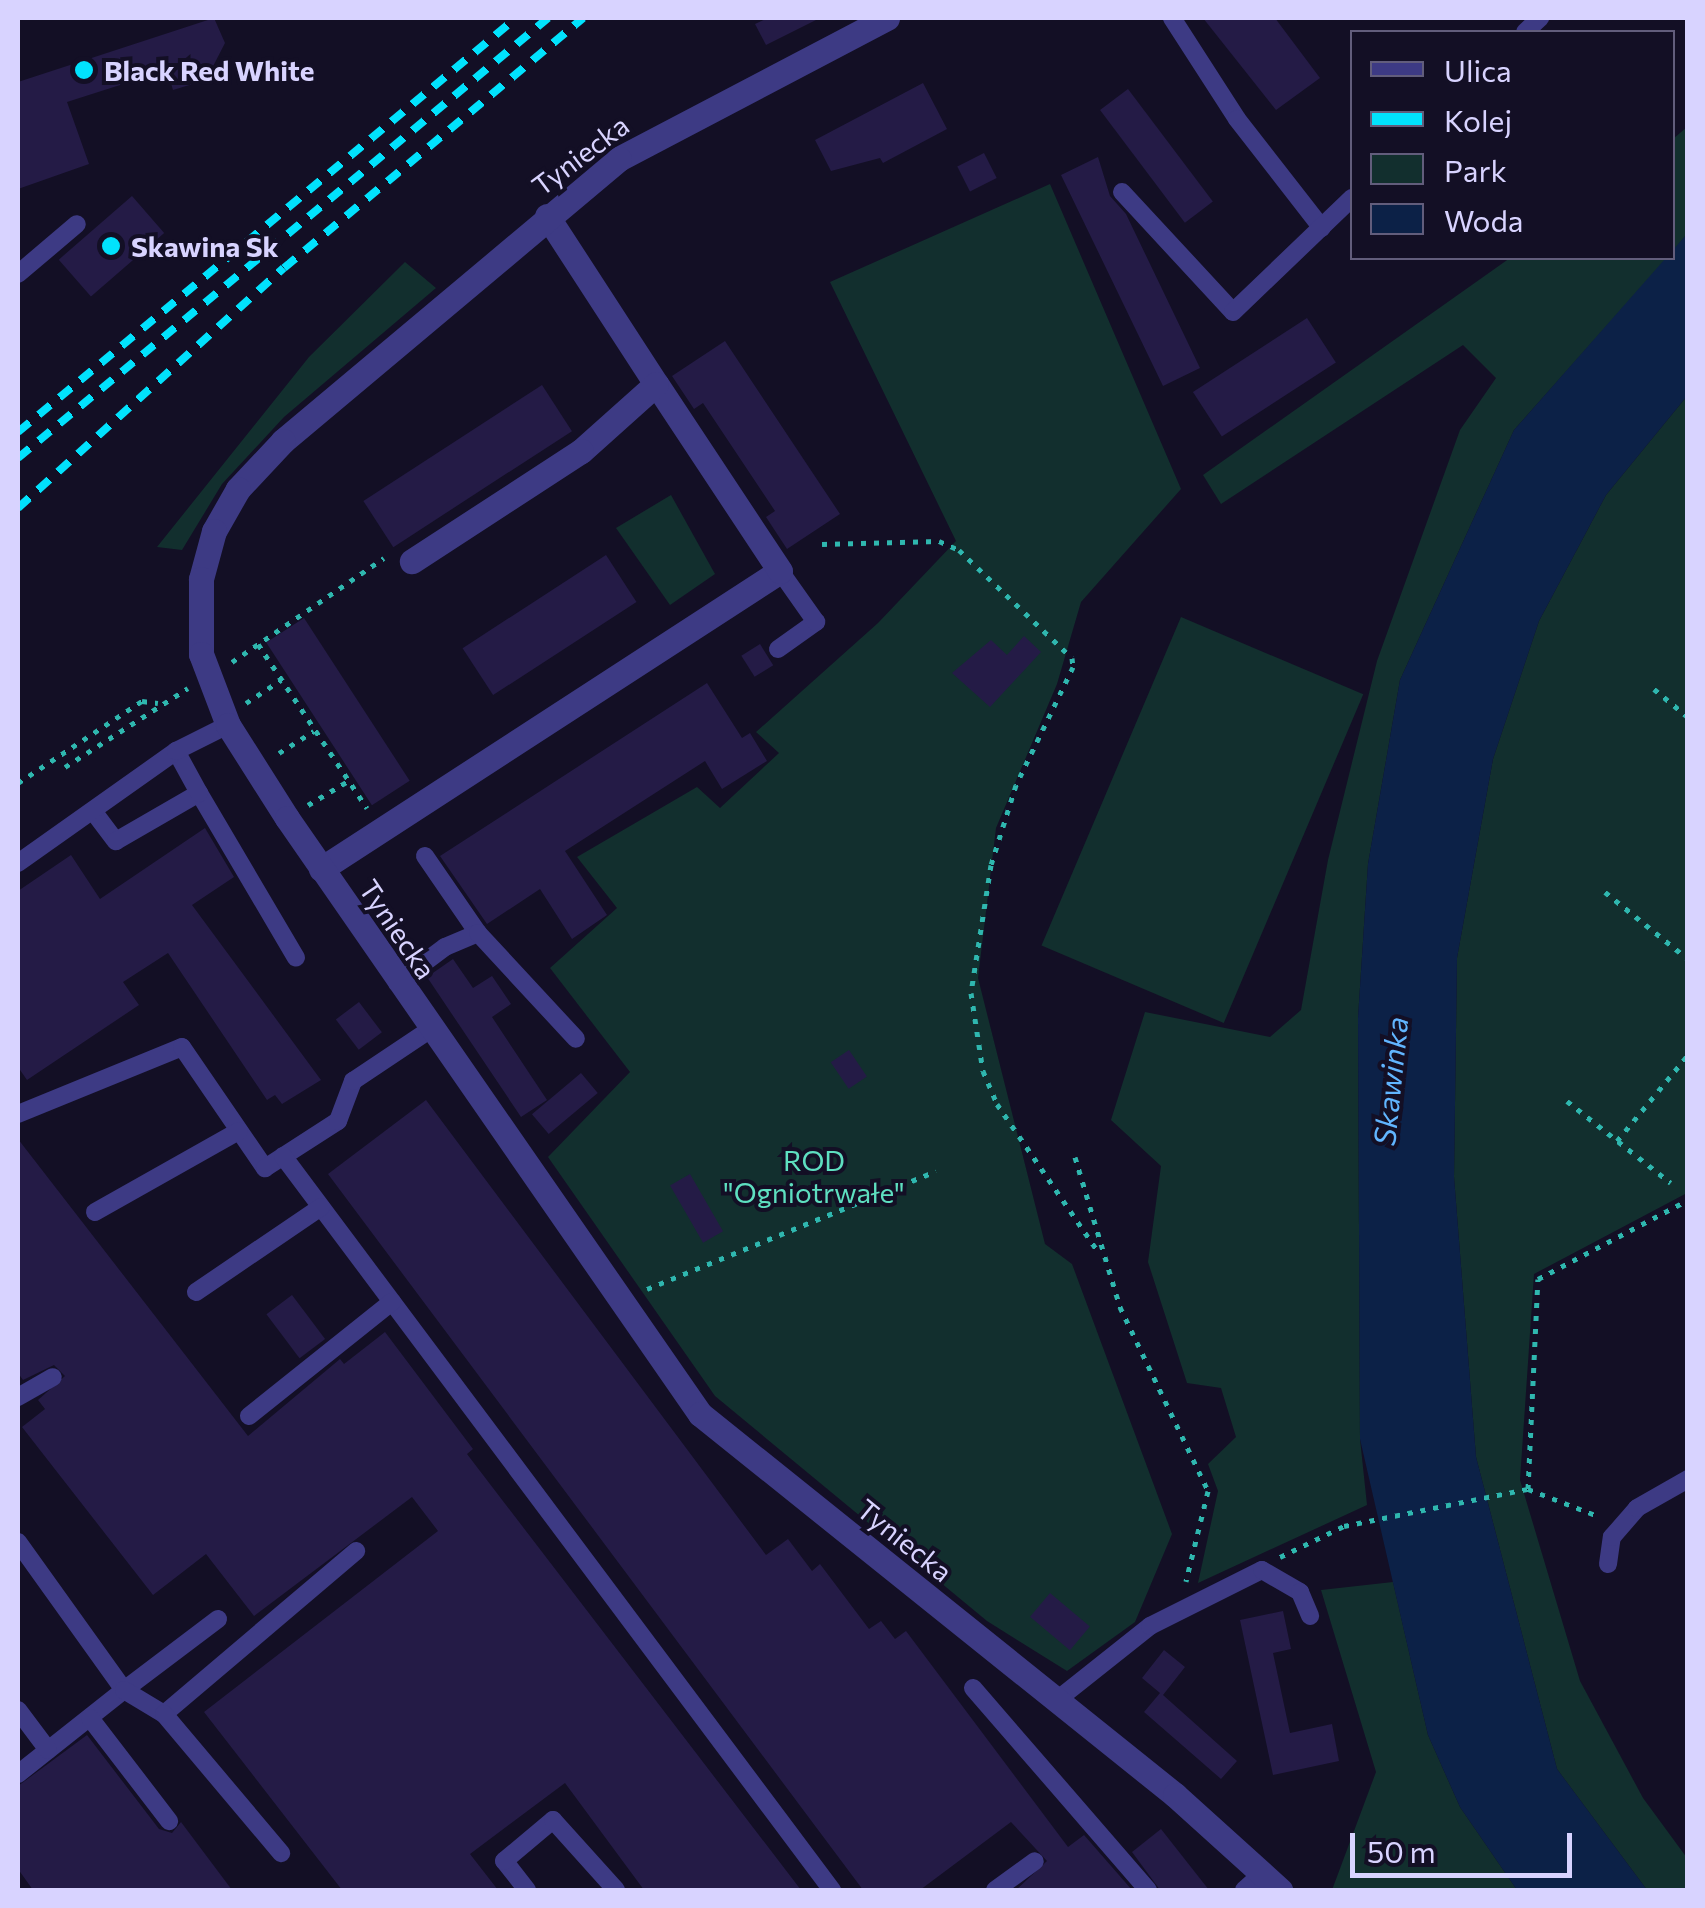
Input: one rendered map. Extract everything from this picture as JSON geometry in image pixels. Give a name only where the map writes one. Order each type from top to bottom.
[{"type":"street","name":"Tyniecka","points":[[887,18],[664,130],[547,216],[343,387],[238,489],[214,530],[201,579],[199,634],[206,678],[228,725],[320,869],[700,1414],[1057,1700],[1262,1885]]},
{"type":"street","points":[[320,869],[780,571],[547,216]]},
{"type":"street","points":[[412,561],[581,451],[656,384]]},
{"type":"lane","points":[[1172,18],[1237,119],[1322,228]]},
{"type":"lane","points":[[1122,192],[1233,312],[1350,200]]},
{"type":"lane","points":[[18,274],[77,224]]},
{"type":"lane","points":[[778,649],[816,622],[780,571]]},
{"type":"lane","points":[[18,864],[176,751],[228,725]]},
{"type":"lane","points":[[176,751],[296,958]]},
{"type":"lane","points":[[92,810],[116,841],[199,793]]},
{"type":"lane","points":[[425,856],[478,932],[576,1039]]},
{"type":"lane","points":[[397,983],[445,947],[478,932]]},
{"type":"lane","points":[[18,1114],[182,1047],[265,1168],[338,1121],[353,1081],[431,1029]]},
{"type":"lane","points":[[95,1212],[240,1131]]},
{"type":"lane","points":[[283,1156],[832,1890]]},
{"type":"lane","points":[[196,1292],[321,1207]]},
{"type":"lane","points":[[249,1416],[392,1302]]},
{"type":"lane","points":[[18,1397],[53,1377]]},
{"type":"lane","points":[[1608,1564],[1612,1537],[1637,1508],[1688,1479]]},
{"type":"lane","points":[[18,1542],[124,1690],[164,1714],[281,1853]]},
{"type":"lane","points":[[164,1714],[356,1551]]},
{"type":"lane","points":[[1057,1700],[1111,1652],[1176,1612],[1262,1570],[1300,1592],[1310,1616]]},
{"type":"lane","points":[[18,1774],[218,1619]]},
{"type":"lane","points":[[973,1688],[1148,1890]]},
{"type":"lane","points":[[18,1710],[48,1750]]},
{"type":"lane","points":[[90,1718],[169,1821]]},
{"type":"lane","points":[[527,1890],[504,1861],[553,1820],[616,1890]]},
{"type":"lane","points":[[995,1890],[1035,1861]]},
{"type":"path","points":[[822,544],[939,541],[959,550],[1072,658],[1073,668],[1016,785],[991,866],[970,993],[983,1072],[997,1104],[1099,1253],[1208,1492],[1176,1612]]},
{"type":"path","points":[[206,678],[386,557],[412,561]]},
{"type":"path","points":[[258,644],[381,830]]},
{"type":"path","points":[[228,725],[281,680]]},
{"type":"path","points":[[1654,689],[1688,717]]},
{"type":"path","points":[[18,780],[142,701],[160,703],[65,768]]},
{"type":"path","points":[[256,768],[314,730]]},
{"type":"path","points":[[287,818],[348,781]]},
{"type":"path","points":[[1604,892],[1688,959]]},
{"type":"path","points":[[1617,1141],[1688,1055]]},
{"type":"path","points":[[1567,1100],[1671,1183]]},
{"type":"path","points":[[1075,1157],[1099,1253]]},
{"type":"path","points":[[634,1294],[936,1171]]},
{"type":"path","points":[[1528,1489],[1538,1279],[1688,1200]]},
{"type":"path","points":[[1262,1570],[1344,1526],[1528,1489],[1595,1512],[1612,1537]]},
{"type":"green space","points":[[1687,127],[1687,234],[1675,249],[1675,137]]},
{"type":"green space","name":"ROD \"Ogniotrwałe\"","points":[[1050,184],[1181,489],[1081,602],[1057,684],[996,828],[978,978],[1045,1244],[1072,1264],[1172,1534],[1135,1622],[1067,1671],[987,1621],[715,1396],[548,1157],[630,1072],[550,968],[617,908],[577,857],[697,787],[720,808],[779,753],[756,732],[878,623],[956,541],[830,282]]},
{"type":"green space","points":[[1507,260],[1665,260],[1514,430],[1400,680],[1368,864],[1358,1018],[1360,1439],[1367,1505],[1198,1583],[1218,1491],[1208,1464],[1236,1437],[1221,1388],[1187,1383],[1148,1262],[1161,1166],[1111,1120],[1145,1012],[1270,1037],[1301,1010],[1328,860],[1377,661],[1460,430],[1496,378],[1463,345],[1221,504],[1203,475]]},
{"type":"green space","points":[[405,262],[436,288],[284,417],[222,484],[182,550],[157,547],[309,357]]},
{"type":"green space","points":[[1687,396],[1687,1193],[1534,1274],[1520,1480],[1580,1681],[1643,1798],[1687,1858],[1687,1890],[1647,1890],[1557,1769],[1476,1457],[1454,1177],[1457,958],[1493,759],[1539,621],[1606,495]]},
{"type":"green space","points":[[671,495],[715,574],[670,605],[616,528]]},
{"type":"green space","points":[[1181,617],[1363,694],[1224,1023],[1042,946]]},
{"type":"green space","points":[[1393,1582],[1428,1735],[1460,1807],[1517,1890],[1332,1890],[1376,1772],[1321,1590]]},
{"type":"water","name":"Skawinka","points":[[1687,234],[1687,396],[1606,495],[1539,621],[1493,759],[1457,958],[1454,1177],[1476,1457],[1557,1769],[1647,1890],[1517,1890],[1460,1807],[1428,1735],[1360,1439],[1358,1018],[1368,864],[1400,680],[1514,430],[1664,260],[1675,260],[1675,248]]},
{"type":"building","points":[[214,18],[225,43],[206,80],[173,90],[167,70],[67,102],[89,164],[18,189],[18,82]]},
{"type":"building","points":[[768,18],[820,18],[766,45],[755,24]]},
{"type":"building","points":[[1203,18],[1275,18],[1320,78],[1276,110]]},
{"type":"building","points":[[923,83],[947,129],[883,163],[880,158],[831,171],[815,140]]},
{"type":"building","points":[[1128,89],[1213,202],[1185,223],[1100,110]]},
{"type":"building","points":[[984,153],[997,178],[970,192],[957,167]]},
{"type":"building","points":[[1098,157],[1110,196],[1126,214],[1200,368],[1163,386],[1061,175]]},
{"type":"building","name":"Skawina Sk","points":[[132,196],[164,233],[91,297],[59,260]]},
{"type":"building","points":[[1307,318],[1336,362],[1222,437],[1193,392]]},
{"type":"building","points":[[725,341],[840,514],[787,549],[766,517],[775,511],[703,403],[694,409],[672,376]]},
{"type":"building","points":[[542,385],[572,431],[393,547],[363,501]]},
{"type":"building","points":[[606,555],[636,602],[493,695],[463,648]]},
{"type":"building","points":[[304,618],[410,781],[372,805],[266,643]]},
{"type":"building","points":[[1024,636],[1041,652],[990,707],[952,673],[991,640],[1007,655]]},
{"type":"building","points":[[760,644],[773,665],[755,677],[741,656]]},
{"type":"building","points":[[707,683],[742,738],[750,733],[767,761],[722,789],[705,761],[565,851],[607,915],[572,939],[540,889],[487,924],[440,856]]},
{"type":"building","points":[[205,828],[234,877],[192,905],[321,1080],[282,1104],[275,1095],[267,1100],[168,953],[123,982],[139,1005],[27,1080],[18,1067],[18,891],[71,855],[100,899]]},
{"type":"building","points":[[453,959],[473,988],[492,976],[511,1004],[492,1017],[547,1100],[521,1117],[427,977]]},
{"type":"building","points":[[359,1002],[382,1032],[359,1050],[336,1019]]},
{"type":"building","points":[[849,1050],[867,1077],[849,1089],[831,1062]]},
{"type":"building","points":[[581,1073],[598,1093],[549,1134],[532,1114]]},
{"type":"building","points":[[426,1100],[766,1555],[788,1539],[812,1571],[820,1564],[869,1629],[881,1621],[895,1639],[906,1631],[1068,1847],[1084,1835],[1132,1890],[1016,1890],[1047,1861],[1011,1822],[920,1890],[863,1890],[328,1174]]},
{"type":"building","points":[[18,1139],[248,1436],[340,1359],[344,1364],[385,1332],[473,1449],[467,1454],[801,1890],[644,1890],[565,1783],[470,1854],[498,1890],[342,1890],[204,1712],[438,1531],[412,1497],[254,1616],[206,1554],[153,1595],[22,1427],[45,1409],[38,1400],[65,1376],[54,1365],[23,1380],[18,1373]]},
{"type":"building","points":[[690,1174],[723,1231],[703,1243],[670,1186]]},
{"type":"building","points":[[292,1295],[325,1339],[300,1358],[266,1314]]},
{"type":"building","points":[[1050,1593],[1090,1626],[1070,1650],[1030,1617]]},
{"type":"building","points":[[1283,1611],[1291,1649],[1273,1653],[1290,1733],[1332,1724],[1339,1761],[1273,1775],[1240,1620]]},
{"type":"building","points":[[1164,1650],[1185,1667],[1163,1695],[1237,1761],[1221,1779],[1144,1712],[1160,1693],[1142,1678]]},
{"type":"building","points":[[87,1735],[159,1829],[172,1833],[181,1822],[232,1890],[33,1890],[18,1869],[18,1786]]},
{"type":"building","points":[[1161,1829],[1209,1890],[1160,1890],[1132,1852]]},
{"type":"railway","points":[[18,432],[516,18]]},
{"type":"railway","points":[[18,458],[548,18]]},
{"type":"railway","points":[[18,508],[284,268],[583,18]]},
{"type":"place","name":"Black Red White","points":[[84,70]]},
{"type":"place","name":"Skawina Sk","points":[[111,246]]}]
